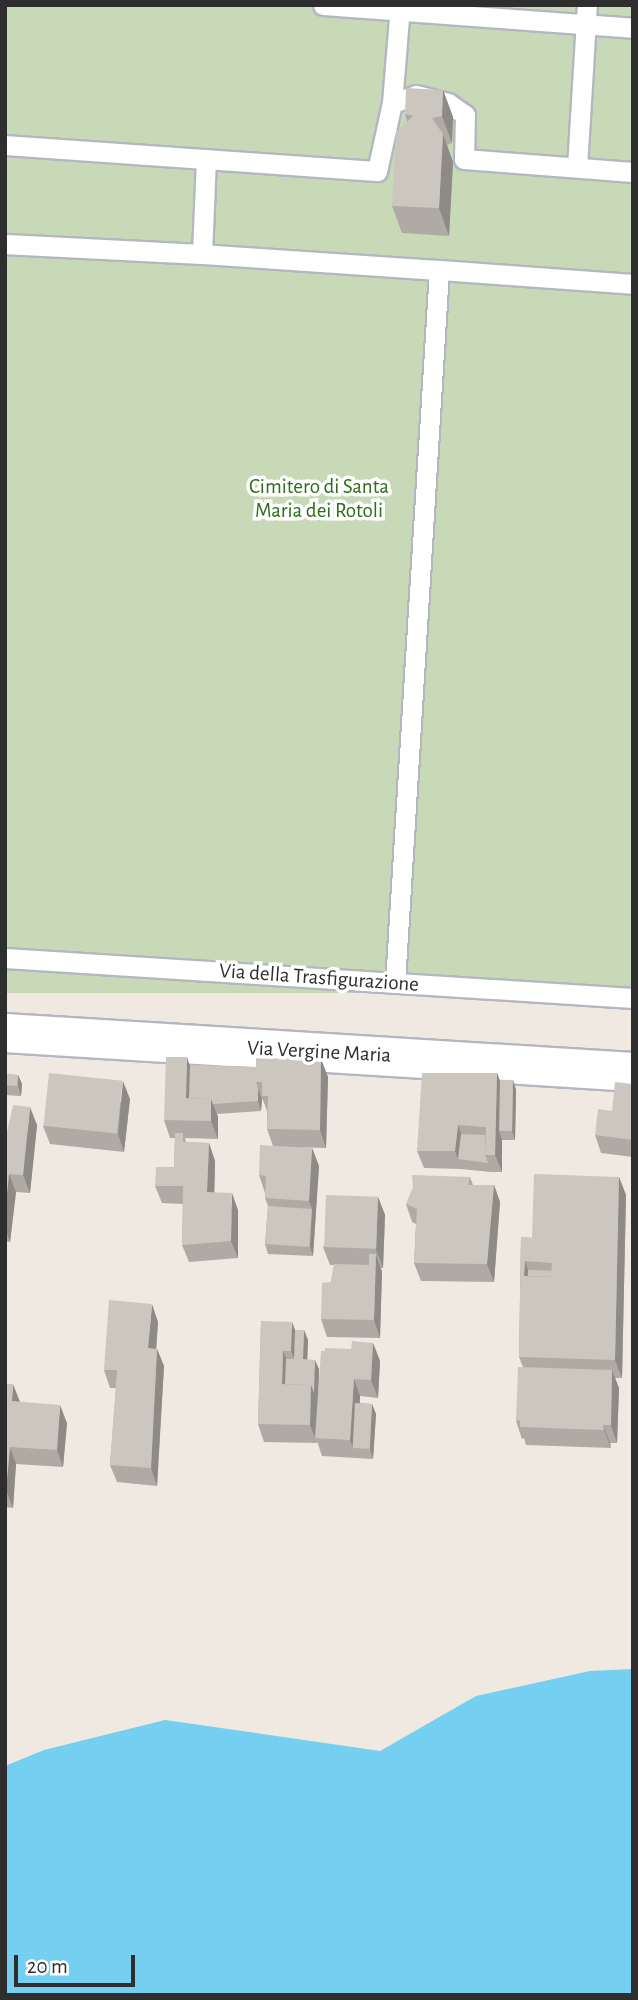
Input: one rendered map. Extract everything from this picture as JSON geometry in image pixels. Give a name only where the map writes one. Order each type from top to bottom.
[{"type":"main road","name":"Via Vergine Maria","points":[[5,1034],[633,1072]]},
{"type":"lane","points":[[323,5],[587,15],[633,28]]},
{"type":"lane","points":[[5,145],[377,171],[392,103],[400,8]]},
{"type":"lane","points":[[578,167],[587,15]]},
{"type":"lane","points":[[392,103],[416,95],[448,103],[465,115],[464,159],[633,172]]},
{"type":"lane","points":[[202,254],[206,159]]},
{"type":"lane","points":[[5,244],[202,254],[633,284]]},
{"type":"lane","points":[[395,983],[439,270]]},
{"type":"lane","name":"Via della Trasfigurazione","points":[[5,958],[633,998]]},
{"type":"green space","name":"Cimitero di Santa Maria dei Rotoli","points":[[5,5],[633,5],[633,993],[5,993]]},
{"type":"water","points":[[633,1669],[633,1995],[5,1995],[5,1766],[44,1750],[165,1720],[380,1751],[476,1696],[590,1671]]},
{"type":"building","points":[[406,88],[443,90],[442,116],[432,118],[443,134],[439,208],[392,206],[396,132],[413,116],[405,114]]},
{"type":"building","points":[[166,1057],[187,1057],[186,1098],[211,1099],[211,1121],[164,1120]]},
{"type":"building","points":[[256,1058],[321,1059],[320,1130],[267,1129],[268,1096],[262,1096],[262,1082],[256,1082]]},
{"type":"building","points":[[190,1065],[256,1067],[258,1101],[213,1104],[211,1099],[189,1098]]},
{"type":"building","points":[[49,1073],[123,1081],[117,1133],[43,1126]]},
{"type":"building","points":[[422,1073],[497,1073],[495,1155],[485,1155],[486,1127],[458,1125],[455,1151],[417,1151]]},
{"type":"building","points":[[5,1074],[18,1075],[17,1086],[5,1085]]},
{"type":"building","points":[[500,1080],[513,1080],[512,1131],[499,1131]]},
{"type":"building","points":[[615,1082],[633,1084],[633,1140],[595,1135],[598,1109],[612,1111]]},
{"type":"building","points":[[13,1105],[30,1107],[23,1175],[9,1174],[5,1212],[5,1141]]},
{"type":"building","points":[[175,1133],[183,1133],[183,1142],[209,1143],[207,1192],[232,1193],[231,1241],[182,1245],[183,1186],[155,1186],[156,1167],[174,1167]]},
{"type":"building","points":[[461,1134],[485,1135],[485,1155],[488,1163],[458,1159]]},
{"type":"building","points":[[260,1145],[312,1148],[309,1201],[265,1198],[266,1176],[259,1175]]},
{"type":"building","points":[[534,1174],[619,1177],[615,1360],[519,1357],[521,1237],[532,1238]],"holes":[[[525,1261],[552,1263],[551,1277],[524,1276]]]},
{"type":"building","points":[[412,1175],[470,1177],[468,1185],[494,1185],[487,1264],[414,1263],[417,1209],[406,1204],[413,1187]]},
{"type":"building","points":[[326,1195],[378,1197],[376,1249],[324,1247]]},
{"type":"building","points":[[268,1206],[312,1209],[309,1247],[265,1244]]},
{"type":"building","points":[[369,1254],[376,1254],[374,1320],[321,1319],[322,1283],[331,1282],[334,1264],[369,1265]]},
{"type":"building","points":[[528,1270],[552,1271],[552,1277],[528,1276]]},
{"type":"building","points":[[109,1300],[152,1304],[148,1348],[157,1349],[151,1468],[110,1465],[117,1370],[104,1370]]},
{"type":"building","points":[[261,1321],[292,1322],[291,1351],[283,1351],[282,1384],[311,1385],[310,1425],[258,1424]]},
{"type":"building","points":[[295,1330],[304,1330],[303,1359],[315,1360],[314,1393],[311,1385],[285,1384],[286,1359],[294,1359]]},
{"type":"building","points":[[352,1341],[373,1343],[371,1380],[354,1379],[350,1440],[315,1438],[321,1351],[351,1351]]},
{"type":"building","points":[[325,1348],[351,1349],[351,1351],[325,1351]]},
{"type":"building","points":[[518,1367],[612,1370],[611,1425],[603,1425],[604,1430],[520,1427],[520,1420],[516,1421]]},
{"type":"building","points":[[5,1384],[13,1384],[12,1401],[60,1405],[57,1450],[10,1447],[6,1490],[5,1490]]},
{"type":"building","points":[[355,1403],[372,1404],[370,1449],[353,1448]]}]
